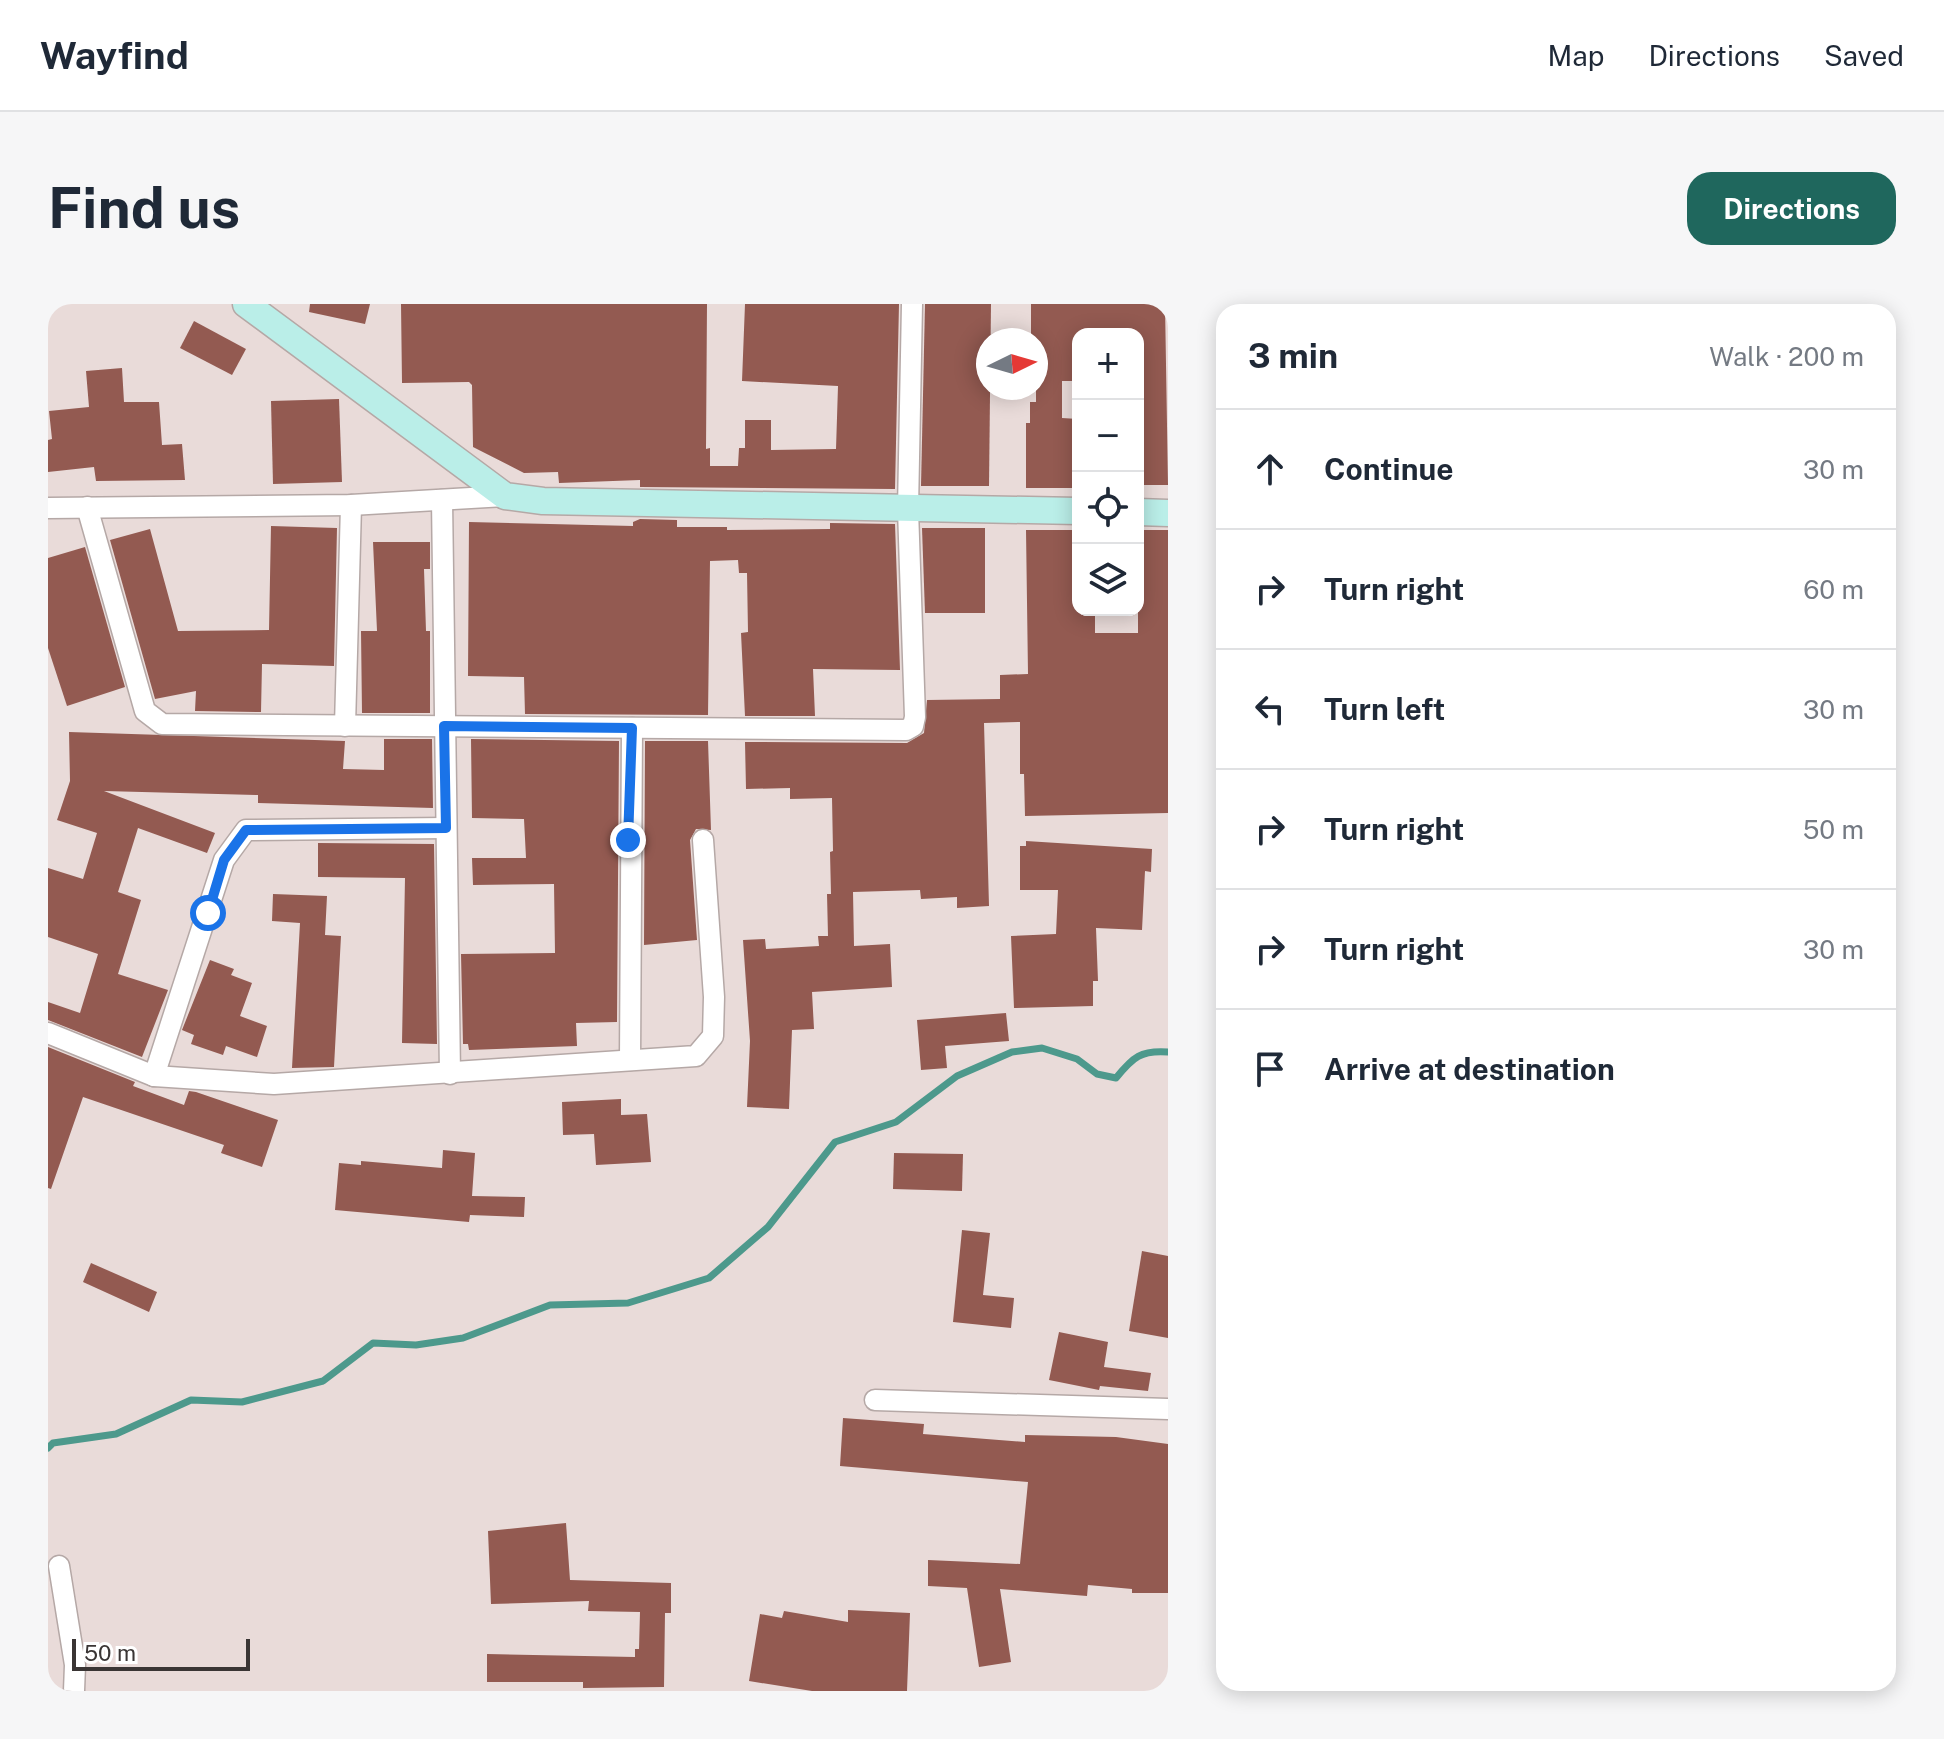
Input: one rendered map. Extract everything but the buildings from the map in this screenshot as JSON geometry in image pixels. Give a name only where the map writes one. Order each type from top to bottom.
[{"type":"street","points":[[246,304],[505,496]]},
{"type":"street","points":[[87,507],[145,711],[152,720],[162,724],[906,730],[913,726],[908,509],[912,304]]},
{"type":"street","points":[[48,508],[351,505],[505,496],[543,501],[1072,511]]},
{"type":"street","points":[[442,500],[450,1074]]},
{"type":"street","points":[[345,726],[351,505]]},
{"type":"street","points":[[1144,512],[1168,513]]},
{"type":"street","points":[[630,1060],[632,728]]},
{"type":"street","points":[[154,1076],[224,860],[246,830],[446,828]]},
{"type":"street","points":[[48,1033],[154,1076],[274,1084],[696,1056],[713,1036],[714,997],[703,840]]},
{"type":"street","points":[[875,1400],[1168,1409]]},
{"type":"street","points":[[59,1566],[75,1665],[74,1691]]},
{"type":"waterway","points":[[48,1448],[53,1443],[116,1434],[191,1400],[242,1402],[323,1381],[373,1343],[416,1345],[463,1338],[550,1305],[628,1303],[709,1278],[768,1227],[835,1142],[896,1122],[957,1076],[1012,1052],[1042,1048],[1077,1059],[1097,1074],[1116,1078],[1138,1056],[1168,1052]]},
{"type":"route","points":[[208,913],[224,860],[246,830],[446,828],[444,726],[632,728],[628,840]]}]
